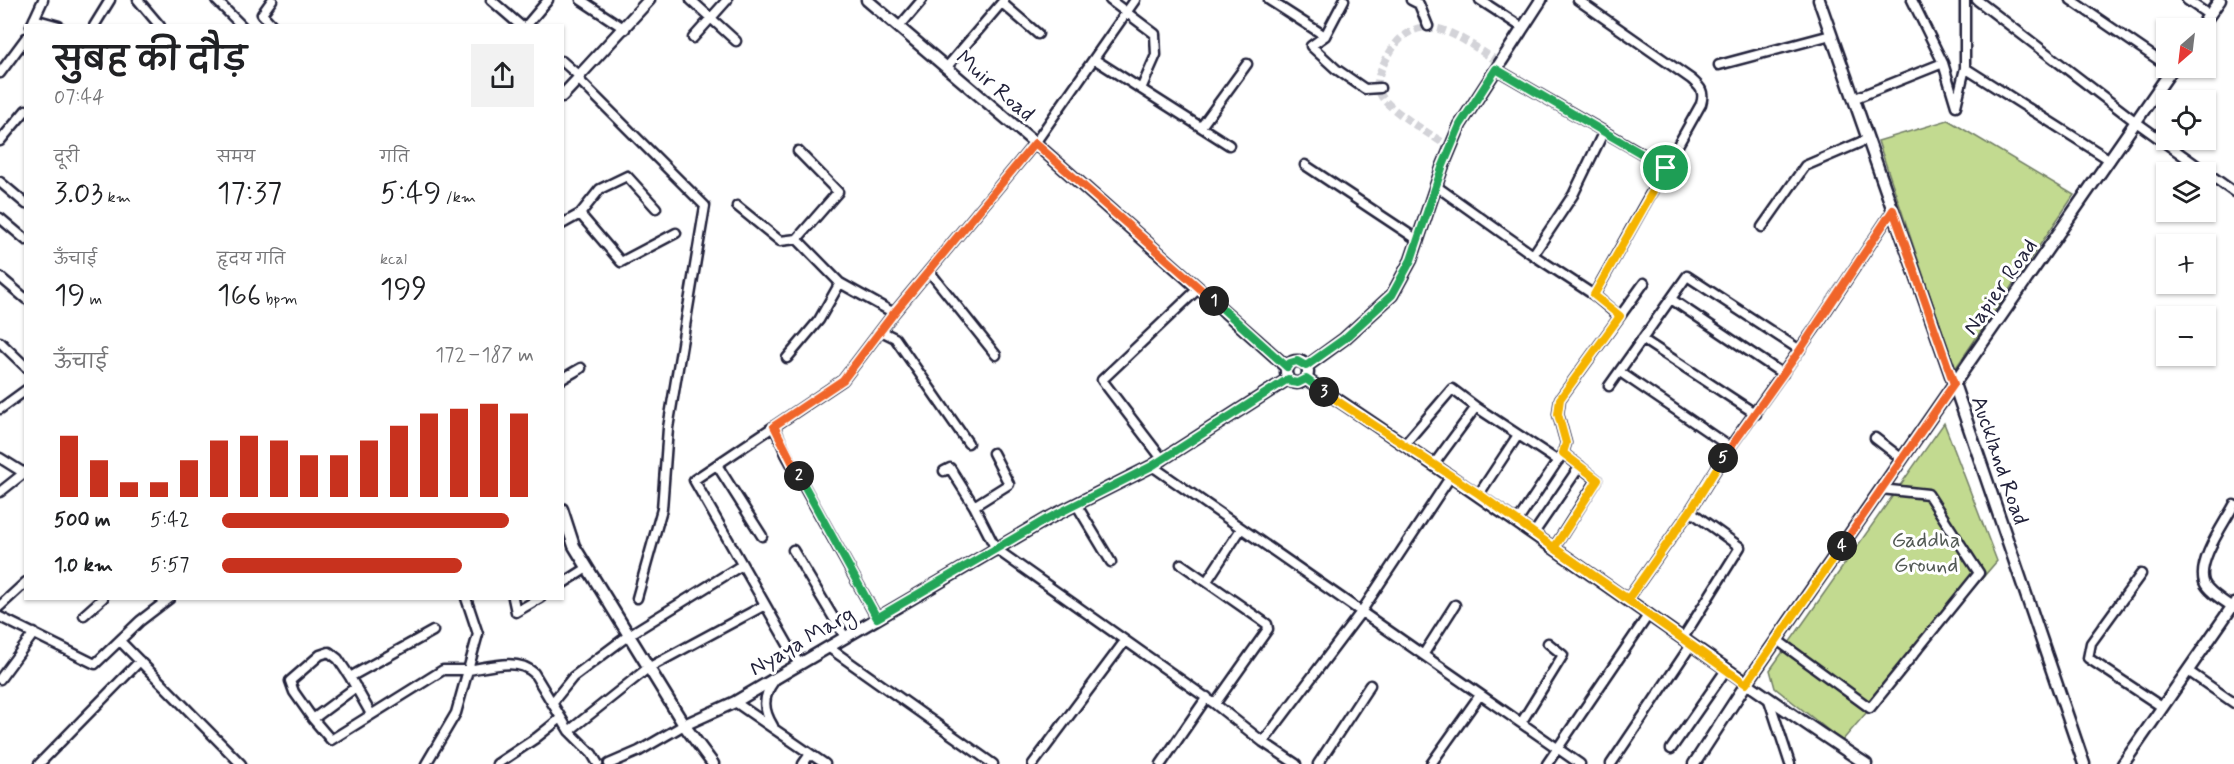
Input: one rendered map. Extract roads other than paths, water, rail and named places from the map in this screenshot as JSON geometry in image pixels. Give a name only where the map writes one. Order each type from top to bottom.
[{"type":"street","points":[[33,22],[43,0]]},
{"type":"street","points":[[95,24],[110,0]]},
{"type":"street","points":[[138,0],[158,24]]},
{"type":"street","points":[[216,0],[240,24]]},
{"type":"street","points":[[271,24],[262,14],[272,0]]},
{"type":"street","points":[[491,0],[519,24]]},
{"type":"street","points":[[528,24],[548,0]]},
{"type":"street","points":[[581,0],[625,29]]},
{"type":"street","points":[[564,94],[649,0]]},
{"type":"street","points":[[691,0],[736,41]]},
{"type":"street","points":[[693,38],[727,0]]},
{"type":"street","name":"Muir Road","points":[[867,0],[1035,143],[1199,288],[1287,373]]},
{"type":"street","points":[[900,27],[922,0]]},
{"type":"street","points":[[1110,0],[1155,34],[1156,55],[1141,89]]},
{"type":"street","points":[[799,664],[694,480],[843,380],[894,313],[1035,143],[1135,0]]},
{"type":"street","points":[[1269,0],[1325,36]]},
{"type":"street","points":[[1344,0],[1325,36],[1311,46],[1336,69],[1365,89],[1380,88]]},
{"type":"street","points":[[1412,0],[1419,4],[1428,26]]},
{"type":"street","points":[[1480,0],[1522,28]]},
{"type":"street","points":[[1306,366],[1344,339],[1392,295],[1411,260],[1460,125],[1541,0]]},
{"type":"street","points":[[1578,0],[1691,79],[1701,88],[1704,95],[1666,168],[1594,295]]},
{"type":"street","name":"Auckland Road","points":[[1819,0],[2084,764]]},
{"type":"street","points":[[1912,0],[1943,63],[1956,106],[1965,69],[1965,0]]},
{"type":"street","points":[[1977,0],[2136,122],[2234,192]]},
{"type":"street","points":[[2071,0],[2156,58]]},
{"type":"street","points":[[2187,0],[2209,15]]},
{"type":"street","points":[[2207,18],[2220,0]]},
{"type":"street","points":[[946,68],[1003,1],[1038,34]]},
{"type":"street","points":[[1719,65],[1831,34]]},
{"type":"street","points":[[0,73],[24,41]]},
{"type":"street","points":[[1094,59],[1229,145]]},
{"type":"street","points":[[1853,99],[1943,63]]},
{"type":"street","points":[[564,64],[705,206],[668,428],[662,509],[638,598]]},
{"type":"street","points":[[1201,127],[1247,64]]},
{"type":"street","points":[[1496,69],[1666,168]]},
{"type":"street","points":[[1965,69],[2110,160]]},
{"type":"street","name":"Napier Road","points":[[1694,764],[1746,684],[2136,122],[2163,78]]},
{"type":"street","points":[[0,141],[24,112]]},
{"type":"street","points":[[1533,255],[1573,195],[1604,131]]},
{"type":"street","points":[[1762,227],[1805,165],[1868,139]]},
{"type":"street","points":[[737,206],[780,241],[797,239],[838,192],[798,151]]},
{"type":"street","points":[[1305,165],[1418,240]]},
{"type":"street","points":[[564,223],[580,214],[600,189],[627,176],[656,208]]},
{"type":"street","points":[[0,182],[24,202]]},
{"type":"street","points":[[1436,186],[1594,295],[1620,316]]},
{"type":"street","points":[[1628,599],[1690,511],[1730,447],[1800,350],[1893,210]]},
{"type":"street","points":[[580,214],[621,262],[676,233]]},
{"type":"street","points":[[0,218],[24,238]]},
{"type":"street","points":[[797,239],[840,283],[894,313]]},
{"type":"street","points":[[929,271],[996,355]]},
{"type":"street","points":[[1609,386],[1687,276],[1800,350]]},
{"type":"street","points":[[0,277],[24,297]]},
{"type":"street","points":[[787,358],[819,320],[840,283]]},
{"type":"street","points":[[1517,522],[1561,457],[1566,443],[1558,414],[1560,399],[1644,283]]},
{"type":"street","points":[[1163,460],[1102,380],[1199,288]]},
{"type":"street","points":[[1671,299],[1783,374]]},
{"type":"street","points":[[881,331],[895,338],[968,443]]},
{"type":"street","points":[[1642,339],[1756,414]]},
{"type":"street","points":[[0,342],[24,365]]},
{"type":"street","points":[[1297,361],[1306,366],[1308,374],[1306,379],[1298,383],[1291,382],[1287,373],[1290,363],[1297,361]]},
{"type":"street","points":[[564,378],[581,368]]},
{"type":"street","points":[[1620,372],[1730,447]]},
{"type":"street","name":"Nyaya Marg","points":[[609,764],[639,751],[684,725],[735,702],[996,549],[1076,504],[1163,460],[1287,373]]},
{"type":"street","points":[[1306,379],[1479,494],[1746,684],[1866,764]]},
{"type":"street","points":[[1404,445],[1452,389],[1518,435],[1580,466],[1598,480],[1554,548]]},
{"type":"street","points":[[2,403],[24,391]]},
{"type":"street","points":[[1434,464],[1476,407]]},
{"type":"street","points":[[774,426],[786,454],[877,618]]},
{"type":"street","points":[[1479,494],[1518,435]]},
{"type":"street","points":[[1875,438],[1902,459]]},
{"type":"street","points":[[974,506],[1008,484],[993,453]]},
{"type":"street","points":[[0,458],[24,472]]},
{"type":"street","points":[[717,465],[762,536]]},
{"type":"street","points":[[1152,466],[1580,764]]},
{"type":"street","points":[[1534,533],[1580,466]]},
{"type":"street","points":[[944,471],[950,468],[974,506],[996,549],[1207,697],[1263,742],[1296,764]]},
{"type":"street","points":[[0,492],[24,474]]},
{"type":"street","points":[[1263,742],[1361,612],[1451,476]]},
{"type":"street","points":[[1777,640],[1870,708],[1979,573],[1928,494],[1881,489]]},
{"type":"street","points":[[1076,504],[1111,562]]},
{"type":"street","points":[[2123,764],[2233,605],[2205,584],[2202,570],[2207,554],[2234,505]]},
{"type":"street","points":[[1611,764],[1687,641],[1740,547],[1690,511]]},
{"type":"street","points":[[564,515],[574,546],[587,568],[684,725],[713,764]]},
{"type":"street","points":[[1207,581],[1241,529]]},
{"type":"street","points":[[793,550],[845,637]]},
{"type":"street","points":[[1181,564],[1267,624],[1268,629],[1215,704]]},
{"type":"street","points":[[552,703],[573,677],[629,636],[742,565]]},
{"type":"street","points":[[564,583],[587,568]]},
{"type":"street","points":[[2141,574],[2091,643],[2088,658],[2162,707]]},
{"type":"street","points":[[0,606],[24,584]]},
{"type":"street","points":[[84,615],[101,600]]},
{"type":"street","points":[[0,616],[95,664],[140,621],[167,600]]},
{"type":"street","points":[[426,764],[456,713],[478,634],[467,600]]},
{"type":"street","points":[[513,600],[516,612],[537,600]]},
{"type":"street","points":[[569,731],[648,668],[765,605]]},
{"type":"street","points":[[1423,655],[1455,605]]},
{"type":"street","points":[[1547,764],[1649,614]]},
{"type":"street","points":[[350,677],[433,631]]},
{"type":"street","points":[[0,679],[34,633]]},
{"type":"street","points":[[120,641],[241,764]]},
{"type":"street","points":[[1033,764],[1125,641]]},
{"type":"street","points":[[1521,723],[1563,655],[1548,643]]},
{"type":"street","points":[[828,647],[993,764]]},
{"type":"street","points":[[371,714],[338,659],[328,652],[320,655],[290,681],[294,692],[331,740],[443,670],[468,670],[517,664],[527,667],[534,673],[569,731],[592,754],[598,764]]},
{"type":"street","points":[[39,764],[140,661]]},
{"type":"street","points":[[1671,749],[1726,670]]},
{"type":"street","points":[[2188,671],[2234,702]]},
{"type":"street","points":[[775,729],[765,713],[764,704],[769,687],[776,678]]},
{"type":"street","points":[[1318,764],[1370,685]]},
{"type":"street","points":[[313,719],[356,687]]},
{"type":"street","points":[[1431,764],[1480,695]]},
{"type":"street","points":[[1161,764],[1207,697]]},
{"type":"street","points":[[1769,700],[1790,764]]},
{"type":"street","points":[[735,702],[825,764]]},
{"type":"street","points":[[497,764],[561,718]]},
{"type":"street","points":[[803,764],[810,754]]},
{"type":"tunnel","points":[[1451,148],[1385,101],[1379,90],[1378,80],[1388,56],[1400,39],[1413,30],[1427,28],[1456,36],[1500,63]]},
{"type":"park label","name":"Gaddha Ground","points":[[1926,552]]}]
